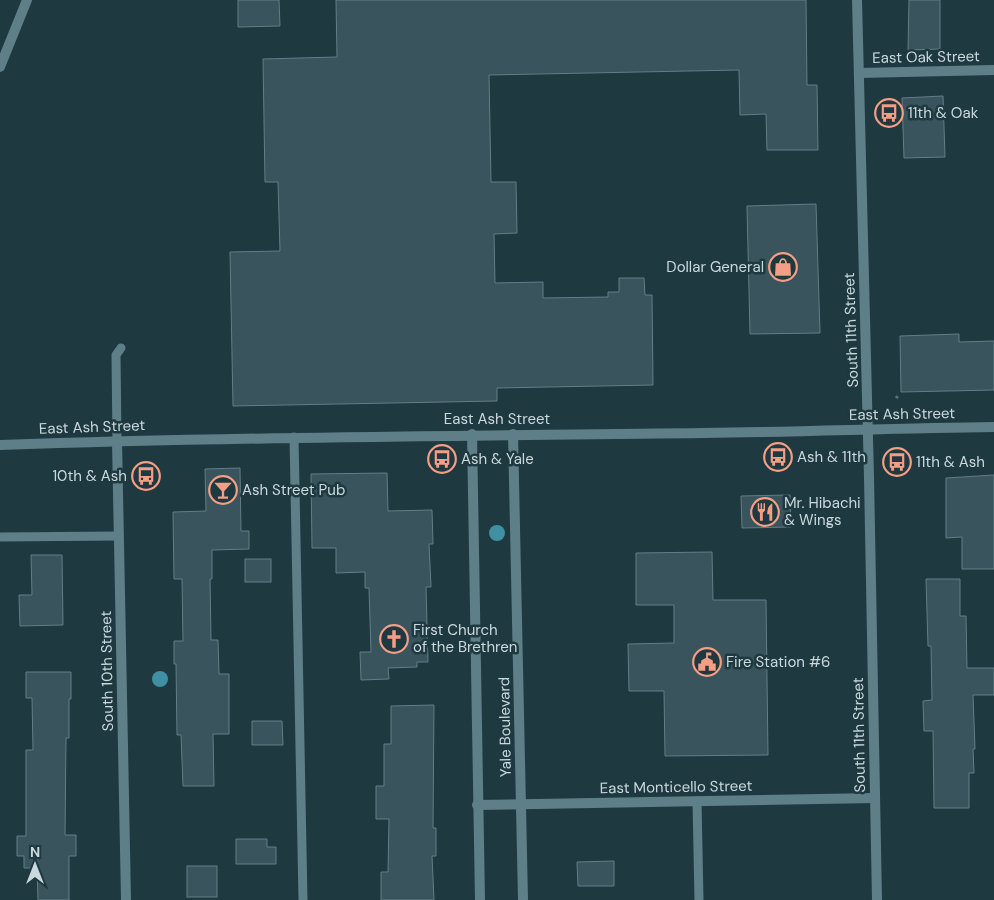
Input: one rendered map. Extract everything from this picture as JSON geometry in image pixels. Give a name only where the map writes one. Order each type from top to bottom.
[{"type":"street","points":[[0,67],[27,0]]},
{"type":"street","name":"South 11th Street","points":[[857,0],[877,900]]},
{"type":"street","name":"East Oak Street","points":[[859,73],[994,70]]},
{"type":"street","name":"East Ash Street","points":[[0,446],[294,437],[703,433],[994,427]]},
{"type":"street","name":"Yale Boulevard","points":[[472,434],[480,900]]},
{"type":"street","name":"Yale Boulevard","points":[[514,434],[523,900]]},
{"type":"street","name":"South 10th Street","points":[[118,441],[126,900]]},
{"type":"street","name":"East Monticello Street","points":[[477,805],[875,798]]},
{"type":"lane","points":[[118,441],[116,355],[121,348]]},
{"type":"lane","points":[[294,437],[303,900]]},
{"type":"lane","points":[[0,537],[119,536]]},
{"type":"lane","points":[[697,801],[699,900]]},
{"type":"building","points":[[238,0],[279,0],[280,26],[238,27]]},
{"type":"building","points":[[336,0],[806,0],[807,85],[817,85],[818,150],[767,150],[766,114],[740,115],[739,70],[489,75],[491,182],[516,182],[517,233],[494,234],[495,283],[543,282],[543,298],[608,297],[608,292],[619,292],[619,278],[644,278],[645,295],[652,295],[653,385],[497,388],[497,401],[233,406],[230,252],[280,251],[278,182],[265,182],[263,59],[337,57]]},
{"type":"building","points":[[909,0],[940,0],[940,49],[908,50]]},
{"type":"building","points":[[943,96],[945,157],[904,158],[902,98]]},
{"type":"building","points":[[816,204],[820,333],[750,334],[747,206]]},
{"type":"building","points":[[959,334],[959,342],[994,341],[994,390],[901,392],[900,336]]},
{"type":"building","points":[[240,468],[241,531],[249,531],[249,549],[212,550],[212,579],[210,579],[211,640],[218,640],[219,674],[229,674],[229,734],[213,734],[214,786],[183,786],[181,735],[177,735],[176,664],[174,664],[174,641],[183,641],[182,579],[174,579],[173,512],[206,511],[205,469]]},
{"type":"building","points":[[387,473],[388,511],[432,510],[433,544],[429,544],[431,587],[426,587],[428,662],[417,662],[417,667],[388,668],[389,679],[361,680],[360,652],[371,652],[369,588],[365,588],[365,572],[336,573],[336,548],[312,548],[311,474]]},
{"type":"building","points":[[994,475],[994,569],[962,569],[962,537],[946,538],[946,478]]},
{"type":"building","points":[[790,495],[791,527],[742,528],[741,496]]},
{"type":"building","points":[[712,552],[713,600],[766,600],[768,755],[665,756],[664,691],[629,691],[628,644],[674,643],[674,605],[636,605],[636,553]]},
{"type":"building","points":[[31,555],[62,555],[63,625],[20,626],[19,595],[32,595]]},
{"type":"building","points":[[245,559],[271,559],[271,582],[245,582]]},
{"type":"building","points":[[926,579],[960,579],[960,616],[966,616],[967,668],[994,668],[994,695],[973,695],[975,749],[973,749],[974,773],[969,773],[969,808],[934,808],[933,731],[924,731],[923,701],[932,700],[931,646],[928,646]]},
{"type":"building","points":[[26,672],[71,672],[69,738],[66,738],[65,835],[76,835],[76,856],[69,856],[69,900],[38,900],[37,868],[24,868],[24,856],[17,856],[17,836],[26,836],[26,750],[33,750],[32,698],[26,698]]},
{"type":"building","points":[[434,705],[433,828],[436,828],[436,856],[432,856],[434,900],[381,900],[381,872],[388,872],[389,819],[376,819],[376,786],[384,786],[384,744],[391,744],[391,706]]},
{"type":"building","points":[[252,721],[282,721],[283,745],[252,745]]},
{"type":"building","points":[[236,839],[267,839],[267,847],[276,847],[276,864],[236,864]]},
{"type":"building","points":[[614,861],[614,886],[578,886],[577,862]]},
{"type":"building","points":[[187,866],[217,866],[217,897],[187,897]]},
{"type":"place","name":"11th & Oak","points":[[889,113]]},
{"type":"place","name":"Dollar General","points":[[783,267]]},
{"type":"place","name":"Ash & 11th","points":[[778,457]]},
{"type":"place","name":"Ash & Yale","points":[[442,459]]},
{"type":"place","name":"11th & Ash","points":[[897,462]]},
{"type":"place","name":"10th & Ash","points":[[146,476]]},
{"type":"place","name":"Ash Street Pub","points":[[223,490]]},
{"type":"place","name":"Mr. Hibachi & Wings","points":[[765,512]]},
{"type":"place","name":"First Church of the Brethren","points":[[394,639]]},
{"type":"place","name":"Fire Station #6","points":[[707,662]]}]
